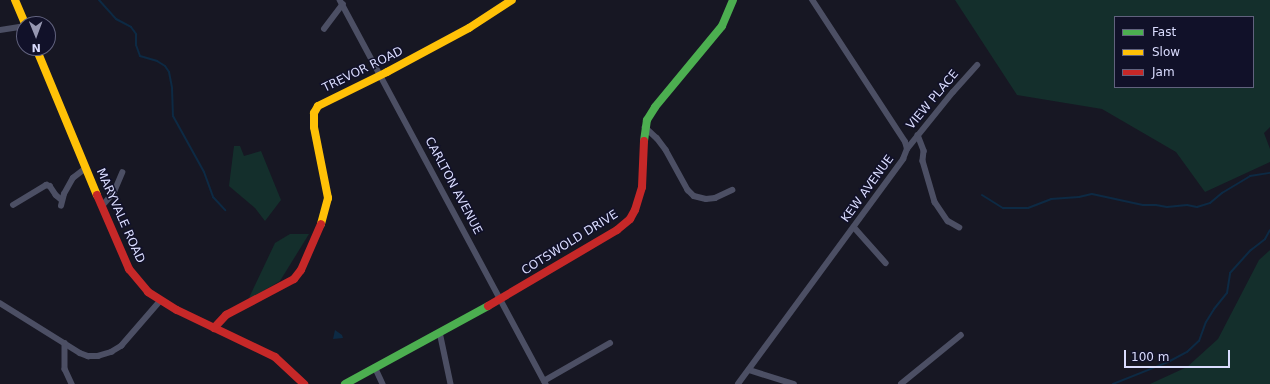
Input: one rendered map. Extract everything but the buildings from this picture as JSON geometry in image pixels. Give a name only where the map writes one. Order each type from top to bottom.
[{"type":"street","points":[[16,0],[22,16]]},
{"type":"street","name":"TREVOR ROAD","points":[[214,328],[226,315],[294,279],[301,270],[324,218],[328,198],[314,128],[314,113],[318,106],[382,75],[469,28],[512,0]]},
{"type":"street","name":"COTSWOLD DRIVE","points":[[345,384],[501,299],[617,230],[630,219],[636,210],[642,187],[645,127],[655,107],[722,26],[733,0]]},
{"type":"street","name":"KEW AVENUE","points":[[738,384],[903,159],[907,149],[905,142],[812,0]]},
{"type":"street","points":[[324,29],[342,2]]},
{"type":"street","name":"CARLTON AVENUE","points":[[342,2],[545,382]]},
{"type":"street","points":[[0,30],[16,27]]},
{"type":"street","name":"MARYVALE ROAD","points":[[39,56],[129,269],[148,292],[160,301],[275,357],[285,364],[301,383]]},
{"type":"street","name":"VIEW PLACE","points":[[907,149],[977,65]]},
{"type":"street","points":[[645,127],[657,138],[666,150],[688,190],[694,196],[706,199],[715,198],[732,190]]},
{"type":"street","points":[[918,135],[924,151],[923,161],[935,202],[948,221],[959,227]]},
{"type":"street","points":[[13,205],[46,185],[50,186],[62,203],[73,178],[86,168]]},
{"type":"street","points":[[102,206],[114,192],[122,173]]},
{"type":"street","points":[[854,227],[886,263]]},
{"type":"street","points":[[0,303],[88,356],[98,356],[111,352],[121,346],[160,301]]},
{"type":"street","points":[[440,332],[451,384]]},
{"type":"street","points":[[901,384],[961,335]]},
{"type":"street","points":[[65,343],[65,368],[72,384]]},
{"type":"street","points":[[545,382],[610,343]]},
{"type":"street","points":[[375,368],[383,384]]},
{"type":"street","points":[[749,370],[794,384]]},
{"type":"green space","points":[[955,0],[1270,0],[1270,127],[1264,133],[1270,149],[1270,162],[1205,192],[1176,152],[1102,109],[1017,95]]},
{"type":"green space","points":[[234,146],[240,146],[244,156],[261,151],[281,200],[265,221],[255,208],[229,186]]},
{"type":"green space","points":[[290,234],[309,234],[280,281],[248,300],[275,243]]},
{"type":"green space","points":[[1270,250],[1270,384],[1150,384],[1187,367],[1218,339],[1259,260]]},
{"type":"water","points":[[335,330],[342,335],[343,338],[333,339]]},
{"type":"waterway","points":[[99,0],[116,19],[131,27],[136,34],[136,45],[140,56],[157,61],[165,66],[169,72],[172,88],[173,116],[204,172],[213,197],[225,210]]},
{"type":"waterway","points":[[982,195],[1003,208],[1028,208],[1051,199],[1079,197],[1092,194],[1143,205],[1167,207],[1187,205],[1197,207],[1210,203],[1222,193],[1250,176],[1270,173]]},
{"type":"waterway","points":[[1113,384],[1168,362],[1187,352],[1199,341],[1206,322],[1227,293],[1230,273],[1251,250],[1265,239],[1270,230]]},
{"type":"traffic: fast","points":[[644,141],[647,120],[655,107],[722,26],[733,0]]},
{"type":"traffic: fast","points":[[345,384],[488,306]]},
{"type":"traffic: slow","points":[[15,0],[22,16]]},
{"type":"traffic: slow","points":[[321,224],[328,198],[314,127],[314,113],[318,106],[387,72],[469,28],[512,0]]},
{"type":"traffic: slow","points":[[39,56],[97,195]]},
{"type":"traffic: jam","points":[[488,306],[617,230],[630,219],[635,210],[642,187],[644,141]]},
{"type":"traffic: jam","points":[[97,195],[129,269],[148,292],[177,310],[275,357],[304,384]]},
{"type":"traffic: jam","points":[[214,328],[226,315],[294,279],[301,270],[321,224]]}]
